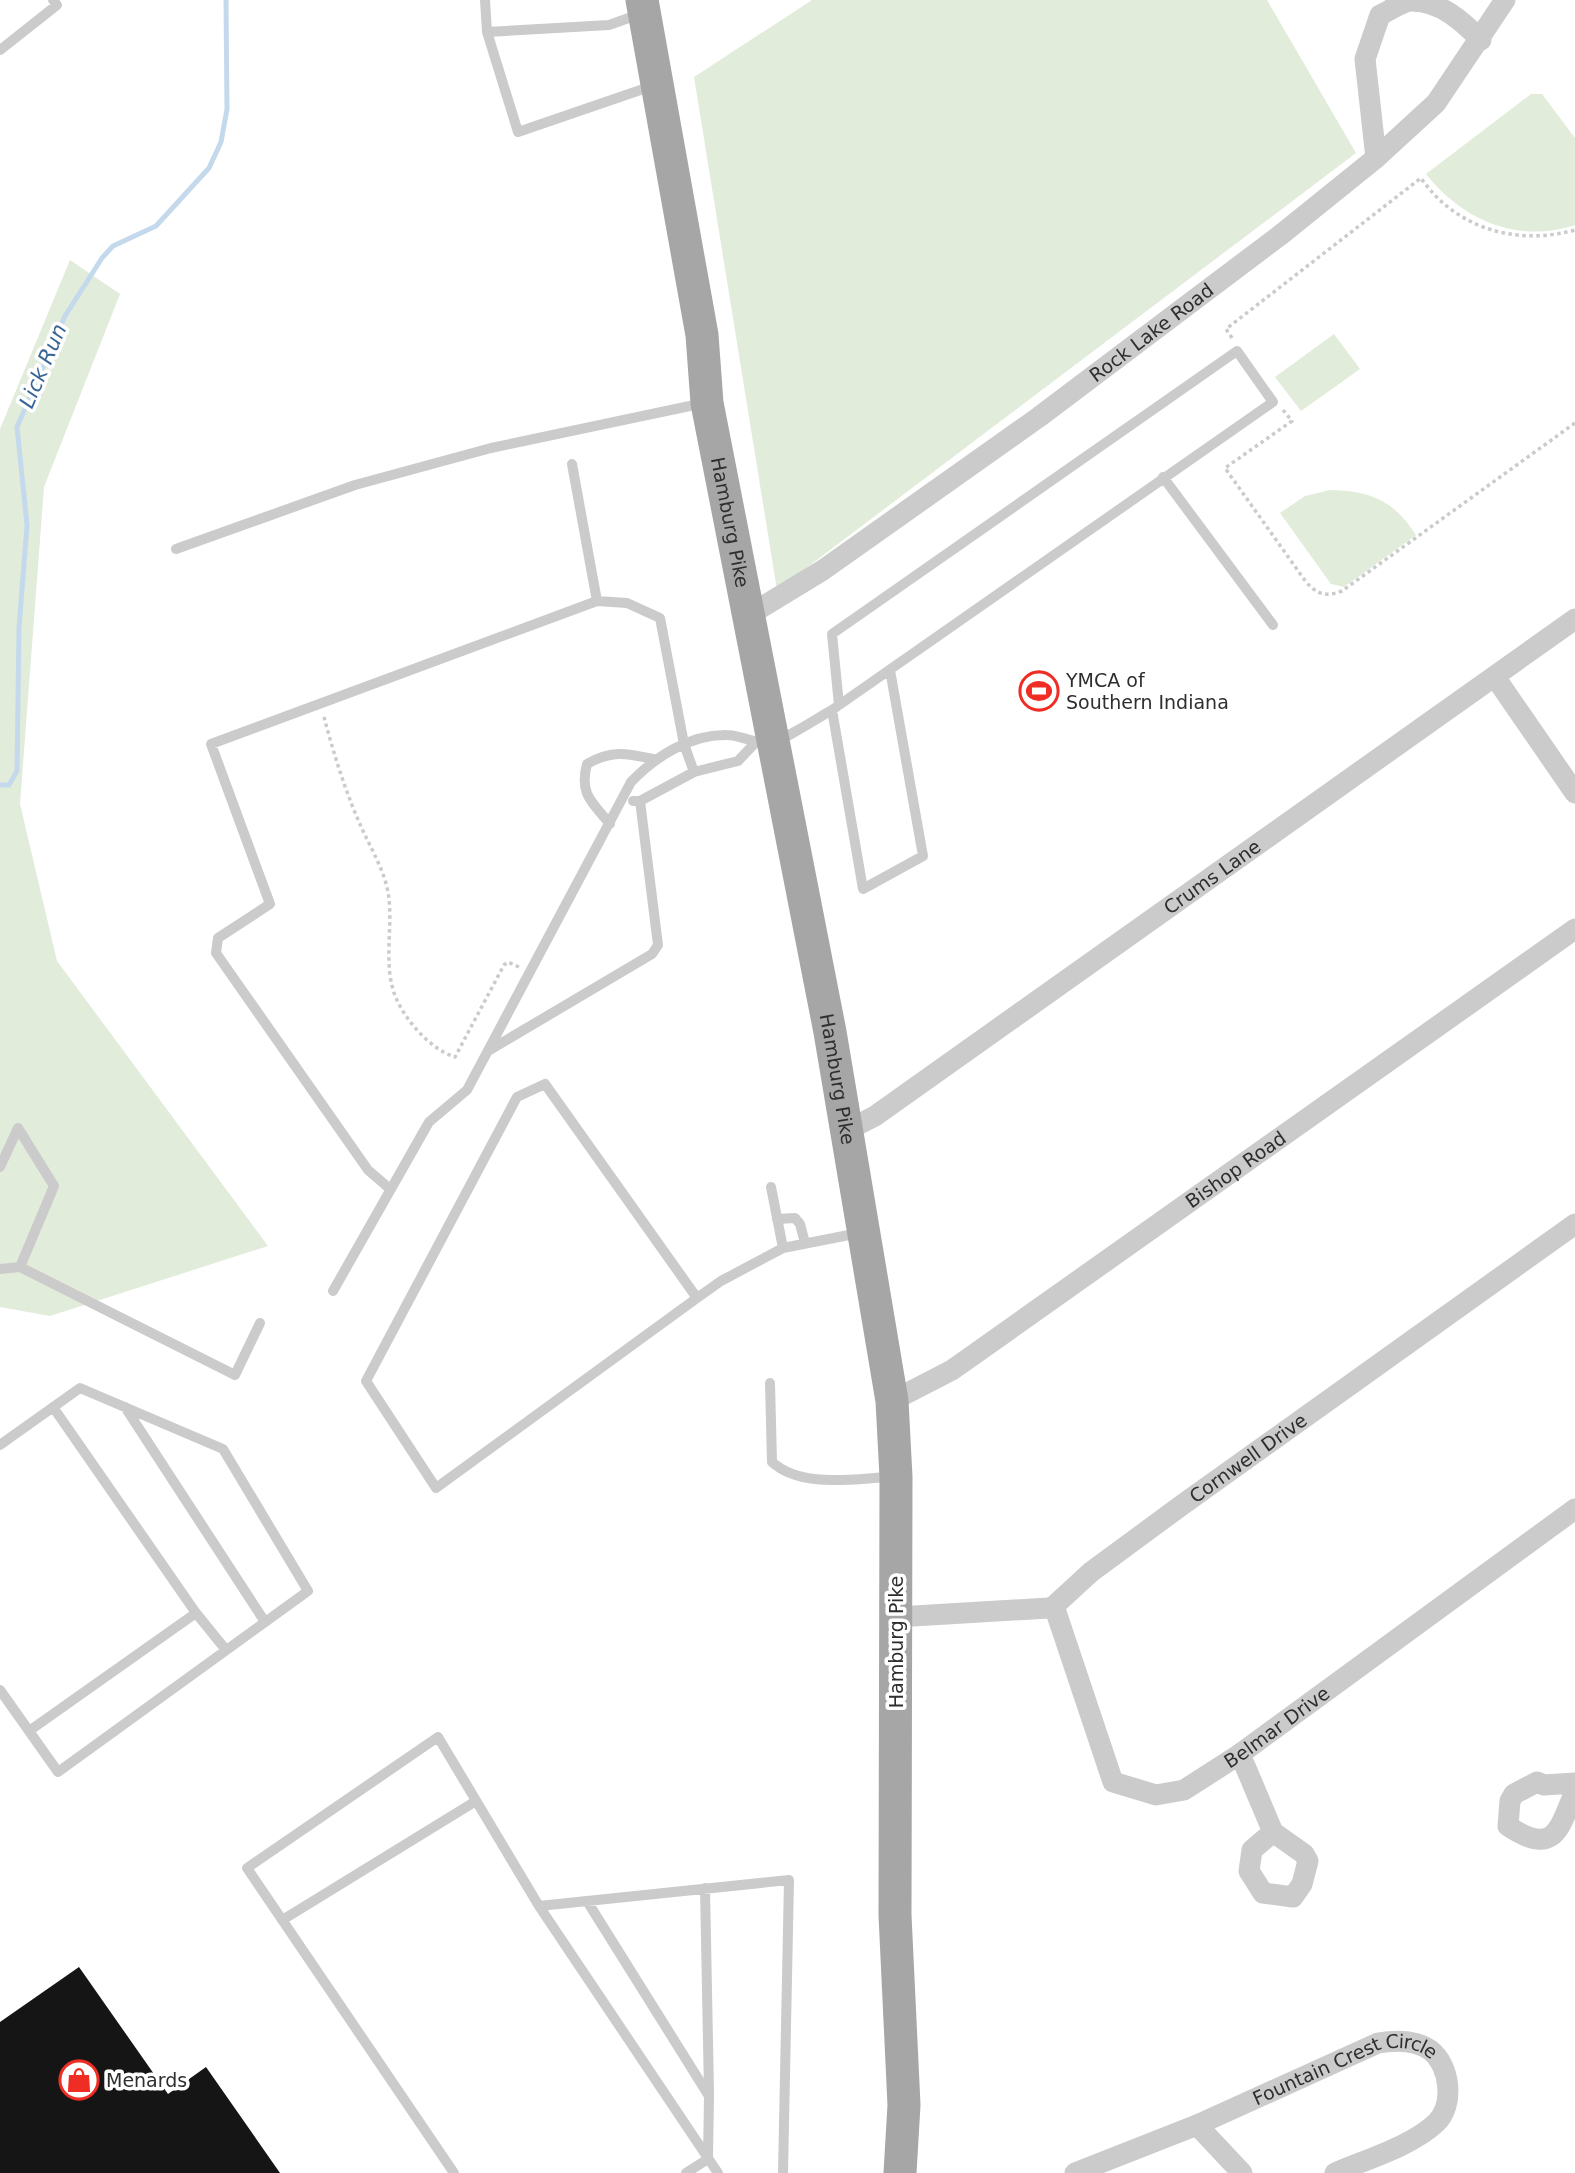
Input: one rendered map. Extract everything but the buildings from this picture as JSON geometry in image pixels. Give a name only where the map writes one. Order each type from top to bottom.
[{"type":"main road","name":"Hamburg Pike","points":[[643,6],[702,335],[707,403],[749,615],[764,742],[846,1131],[892,1401],[896,1477],[897,1617],[895,1916],[904,2105],[900,2173]]},
{"type":"street","name":"Rock Lake Road","points":[[749,615],[823,570],[1039,417],[1283,233],[1376,158],[1436,103],[1481,40],[1505,0]]},
{"type":"street","points":[[1376,158],[1366,59],[1380,15],[1411,1],[1429,4],[1451,10],[1481,40]]},
{"type":"street","name":"Crums Lane","points":[[846,1131],[886,1108],[1575,619]]},
{"type":"street","points":[[1495,677],[1575,793]]},
{"type":"street","name":"Bishop Road","points":[[892,1401],[952,1370],[1575,929]]},
{"type":"street","name":"Cornwell Drive","points":[[1054,1606],[1091,1572],[1182,1505],[1575,1224]]},
{"type":"street","name":"Belmar Drive","points":[[1054,1606],[1113,1782],[1156,1795],[1184,1790],[1240,1754],[1575,1508]]},
{"type":"street","points":[[897,1617],[1054,1606]]},
{"type":"street","points":[[1240,1754],[1273,1832]]},
{"type":"street","points":[[1575,1783],[1544,1785],[1537,1782],[1523,1787],[1510,1801],[1508,1826],[1525,1838],[1544,1840],[1554,1836],[1564,1824],[1575,1791]]},
{"type":"street","name":"Fountain Crest Circle","points":[[1074,2173],[1197,2125],[1378,2043],[1402,2039],[1430,2050],[1448,2078],[1447,2102],[1438,2121],[1412,2139],[1335,2173]]},
{"type":"street","points":[[1197,2125],[1242,2173]]},
{"type":"lane","points":[[0,50],[57,5],[53,0]]},
{"type":"lane","points":[[485,0],[487,32],[518,132],[657,85]]},
{"type":"lane","points":[[487,32],[609,25],[643,6]]},
{"type":"lane","points":[[623,801],[640,801],[694,772],[738,761],[764,742],[835,707],[1273,402],[1237,351],[832,634],[835,707],[863,889],[923,856],[890,670]]},
{"type":"lane","points":[[176,549],[355,485],[491,448],[707,403]]},
{"type":"lane","points":[[572,464],[597,601]]},
{"type":"lane","points":[[1163,477],[1273,625]]},
{"type":"lane","points":[[390,1189],[368,1170],[216,953],[218,938],[271,904],[211,744],[597,601],[627,603],[660,618],[684,744],[694,772]]},
{"type":"lane","points":[[334,1291],[429,1122],[467,1090],[631,782],[653,759],[684,744],[726,735],[764,742]]},
{"type":"lane","points":[[610,824],[586,796],[583,780],[587,764],[603,755],[619,752],[653,759]]},
{"type":"lane","points":[[488,1051],[652,954],[658,945],[640,801]]},
{"type":"lane","points":[[697,1298],[545,1084],[517,1097],[366,1381],[436,1488],[721,1281],[783,1248],[865,1231]]},
{"type":"lane","points":[[0,1167],[18,1128],[54,1186],[20,1267]]},
{"type":"lane","points":[[771,1187],[783,1248]]},
{"type":"lane","points":[[777,1219],[795,1218],[800,1224],[805,1243]]},
{"type":"lane","points":[[0,1269],[20,1267],[235,1375],[260,1323]]},
{"type":"lane","points":[[770,1384],[772,1462],[781,1470],[799,1479],[896,1477]]},
{"type":"lane","points":[[0,1446],[80,1388],[223,1449],[308,1591],[58,1772],[0,1690]]},
{"type":"lane","points":[[53,1407],[196,1613],[226,1650]]},
{"type":"lane","points":[[125,1407],[265,1622]]},
{"type":"lane","points":[[29,1731],[196,1613]]},
{"type":"lane","points":[[454,2173],[247,1868],[438,1737],[539,1906],[718,2173]]},
{"type":"lane","points":[[284,1919],[476,1801]]},
{"type":"lane","points":[[539,1906],[789,1880],[783,2173]]},
{"type":"lane","points":[[705,1888],[708,2159]]},
{"type":"lane","points":[[587,1901],[709,2096]]},
{"type":"lane","points":[[686,2173],[708,2159]]},
{"type":"path","points":[[1233,339],[1226,329],[1421,178],[1440,202],[1481,227],[1532,238],[1575,230]]},
{"type":"path","points":[[1277,401],[1292,421],[1225,468],[1306,582],[1316,592],[1326,596],[1342,591],[1575,423]]},
{"type":"path","points":[[321,704],[360,822],[388,891],[391,982],[410,1021],[433,1044],[454,1057],[504,965],[511,963],[530,974]]},
{"type":"green space","points":[[812,0],[1267,0],[1356,153],[777,590],[694,77]]},
{"type":"green space","points":[[1531,94],[1542,94],[1575,138],[1575,225],[1533,232],[1493,224],[1456,204],[1426,174]]},
{"type":"green space","points":[[70,260],[120,294],[44,487],[20,804],[57,961],[268,1246],[50,1316],[0,1307],[0,429]]},
{"type":"green space","points":[[1334,334],[1360,369],[1301,411],[1275,377]]},
{"type":"green space","points":[[1330,490],[1369,495],[1380,500],[1399,513],[1416,535],[1344,587],[1331,584],[1280,513],[1305,496]]},
{"type":"waterway","name":"Lick Run","points":[[0,785],[9,785],[17,771],[19,628],[27,525],[17,427],[65,316],[102,258],[113,246],[156,226],[209,168],[221,142],[227,109],[226,0]]},
{"type":"place","name":"YMCA of Southern Indiana","points":[[1039,691]]},
{"type":"place","name":"Menards","points":[[79,2080]]}]
